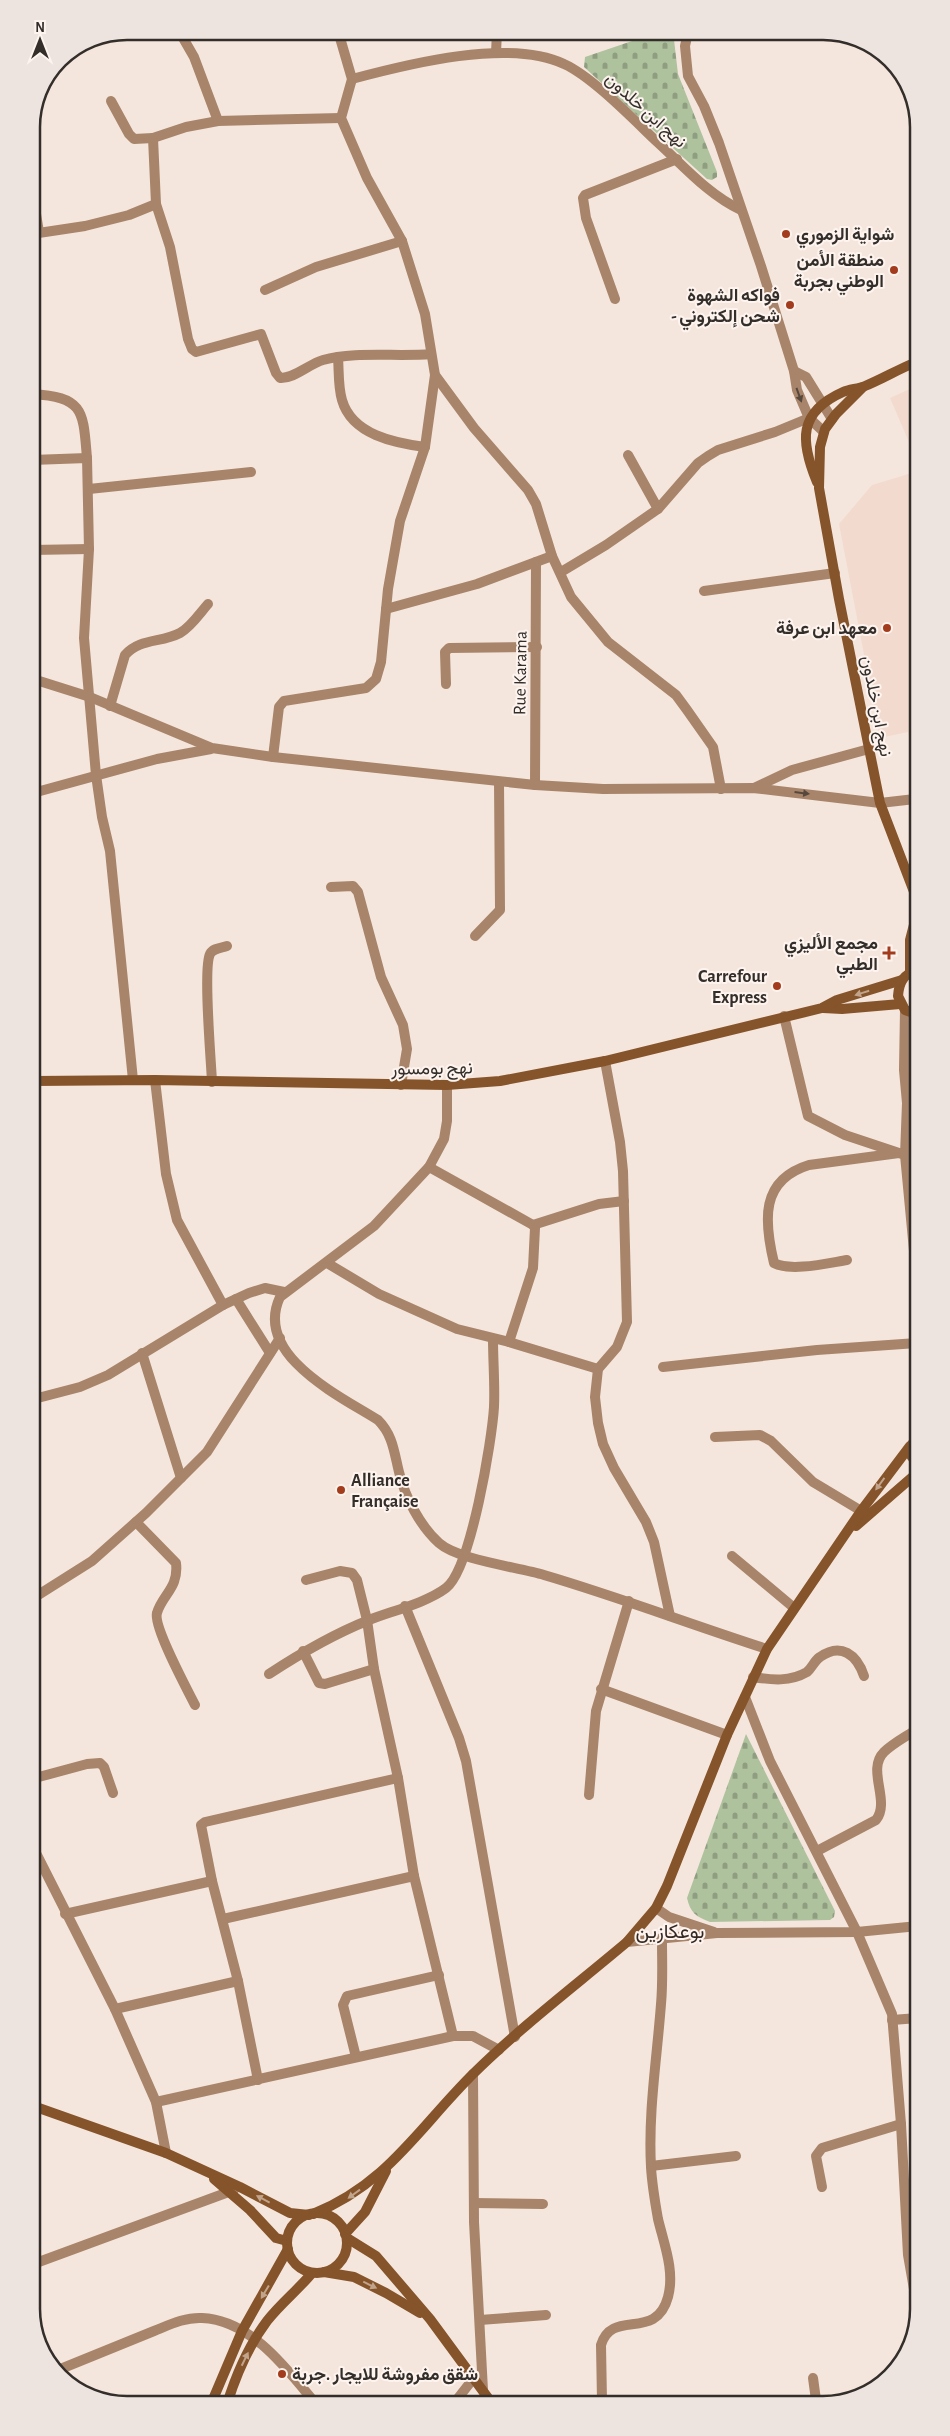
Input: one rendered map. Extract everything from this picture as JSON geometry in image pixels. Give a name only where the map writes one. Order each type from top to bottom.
[{"type":"main road","points":[[809,418],[821,404],[845,391],[863,387],[910,365]]},
{"type":"main road","points":[[832,419],[863,387]]},
{"type":"main road","name":"نهج ابن خلدون","points":[[809,418],[808,448],[811,468],[819,488],[880,803],[910,882]]},
{"type":"main road","name":"نهج ابن خلدون","points":[[819,488],[820,447],[824,432],[832,419]]},
{"type":"main road","name":"نهج بومسور","points":[[822,1008],[837,1000],[902,980],[910,974]]},
{"type":"main road","points":[[902,980],[898,996],[903,1006]]},
{"type":"main road","name":"نهج بومسور","points":[[40,1081],[155,1080],[448,1086],[500,1082],[605,1061],[822,1008],[903,1006],[910,1010]]},
{"type":"main road","points":[[214,2396],[242,2331],[288,2245],[294,2225],[311,2214],[353,2196],[389,2166],[473,2074],[627,1942],[656,1908],[668,1886],[690,1834],[727,1735],[767,1649],[793,1607],[864,1513],[910,1447]]},
{"type":"main road","points":[[864,1513],[910,1478]]},
{"type":"main road","points":[[40,2108],[166,2153],[240,2187],[290,2213],[324,2214],[333,2218],[341,2225],[346,2236],[344,2256],[339,2264],[324,2272]]},
{"type":"main road","points":[[346,2236],[365,2212],[389,2166]]},
{"type":"main road","points":[[206,2171],[250,2210],[276,2238],[288,2245],[292,2260],[300,2268],[312,2272],[354,2277],[430,2319]]},
{"type":"main road","points":[[346,2236],[376,2256],[430,2319],[487,2396]]},
{"type":"main road","points":[[229,2396],[233,2384],[255,2339],[268,2320],[312,2272]]},
{"type":"street","points":[[184,40],[194,57],[218,121]]},
{"type":"street","points":[[273,757],[279,707],[284,701],[358,690],[366,688],[376,679],[381,662],[386,610],[400,521],[425,447],[435,375],[424,314],[402,241],[367,178],[341,118],[352,79],[341,40]]},
{"type":"street","points":[[496,53],[497,40]]},
{"type":"street","points":[[686,40],[685,46],[688,76],[704,106],[719,143],[741,210]]},
{"type":"street","name":"نهج ابن خلدون","points":[[352,79],[453,56],[496,53],[547,58],[565,64],[595,86],[722,200],[741,210],[794,371],[797,390],[809,418],[824,432]]},
{"type":"street","points":[[111,101],[129,134],[134,139],[153,138],[186,127],[218,121],[341,118]]},
{"type":"street","points":[[153,138],[156,204],[170,247],[180,306],[192,349],[201,351],[261,334],[276,373],[280,378],[292,375],[317,362],[338,357],[431,354]]},
{"type":"street","points":[[615,299],[586,218],[582,198],[584,195],[676,159]]},
{"type":"street","points":[[40,232],[85,226],[130,215],[156,204]]},
{"type":"street","points":[[265,290],[316,267],[402,241]]},
{"type":"street","points":[[338,357],[342,399],[352,419],[387,440],[425,447]]},
{"type":"street","name":"نهج ابن خلدون","points":[[794,371],[806,377],[832,419]]},
{"type":"street","points":[[435,375],[474,428],[528,490],[536,504],[552,556],[571,597],[601,635],[676,695],[687,710],[713,748],[721,789]]},
{"type":"street","points":[[40,395],[58,397],[80,410],[85,425],[89,489],[89,549],[84,617],[96,775],[102,817],[110,851],[133,1080]]},
{"type":"street","points":[[561,572],[606,545],[658,509],[698,463],[708,456],[718,450],[809,418]]},
{"type":"street","points":[[628,455],[658,509]]},
{"type":"street","points":[[40,460],[87,458]]},
{"type":"street","points":[[89,489],[251,472]]},
{"type":"street","points":[[40,550],[89,549]]},
{"type":"street","points":[[386,610],[477,584],[552,556]]},
{"type":"street","name":"Rue Karama","points":[[535,785],[536,562]]},
{"type":"street","points":[[704,591],[835,573]]},
{"type":"street","points":[[110,706],[125,655],[130,649],[140,644],[180,633],[208,604]]},
{"type":"street","points":[[446,684],[445,652],[449,648],[537,647]]},
{"type":"street","points":[[40,681],[90,697],[212,748],[273,757],[535,785],[603,789],[753,788],[880,803],[910,800]]},
{"type":"street","points":[[40,791],[157,758],[212,748]]},
{"type":"street","points":[[753,788],[792,770],[869,749]]},
{"type":"street","points":[[475,936],[500,910],[499,782]]},
{"type":"street","points":[[331,888],[353,886],[358,892],[381,977],[403,1025],[407,1049],[402,1085]]},
{"type":"street","points":[[212,1082],[208,1000],[209,957],[214,950],[227,946]]},
{"type":"street","points":[[903,1006],[904,1070],[908,1103]]},
{"type":"street","points":[[784,1016],[808,1116],[845,1135],[902,1154]]},
{"type":"street","points":[[605,1061],[620,1142],[624,1201],[627,1322],[617,1347],[598,1369],[595,1397],[603,1444],[651,1535],[670,1616]]},
{"type":"street","points":[[155,1080],[166,1174],[177,1220],[223,1306]]},
{"type":"street","points":[[448,1086],[447,1121],[444,1139],[429,1167],[374,1226],[327,1263],[284,1292],[278,1302],[276,1312],[280,1338],[296,1364],[309,1377],[378,1420],[386,1428],[393,1444],[406,1494],[416,1512],[439,1543],[465,1556],[542,1574],[629,1601],[767,1649]]},
{"type":"street","points":[[910,1093],[902,1154],[910,1221]]},
{"type":"street","points":[[847,1260],[795,1266],[780,1266],[774,1263],[768,1209],[771,1197],[778,1183],[796,1169],[809,1165],[902,1154]]},
{"type":"street","points":[[429,1167],[533,1225],[599,1204],[624,1201]]},
{"type":"street","points":[[509,1342],[533,1268],[536,1238],[533,1225]]},
{"type":"street","points":[[327,1263],[380,1294],[457,1329],[509,1342],[598,1369]]},
{"type":"street","points":[[40,1397],[80,1387],[108,1375],[142,1353],[236,1299],[265,1288],[284,1292]]},
{"type":"street","points":[[236,1299],[270,1353]]},
{"type":"street","points":[[40,1595],[92,1561],[136,1522],[206,1452],[280,1338]]},
{"type":"street","points":[[269,1674],[303,1651],[367,1620],[448,1587],[465,1556],[489,1444],[494,1408],[493,1339]]},
{"type":"street","points":[[663,1367],[826,1349],[910,1345]]},
{"type":"street","points":[[142,1353],[181,1478]]},
{"type":"street","points":[[715,1437],[760,1435],[771,1441],[813,1482],[864,1513]]},
{"type":"street","points":[[136,1522],[176,1563],[172,1586],[159,1608],[156,1618],[161,1634],[194,1706]]},
{"type":"street","points":[[732,1556],[793,1607]]},
{"type":"street","points":[[306,1580],[340,1571],[352,1573],[357,1580],[367,1620],[374,1669],[398,1778],[414,1876],[453,2036]]},
{"type":"street","points":[[589,1795],[594,1728],[601,1689],[629,1601]]},
{"type":"street","points":[[405,1606],[466,1761],[515,2037]]},
{"type":"street","points":[[303,1651],[319,1683],[374,1669]]},
{"type":"street","points":[[753,1677],[780,1680],[791,1678],[807,1671],[817,1659],[826,1653],[838,1651],[849,1653],[856,1658],[864,1676]]},
{"type":"street","points":[[601,1689],[727,1735]]},
{"type":"street","points":[[744,1697],[770,1761],[857,1932],[892,2020],[910,2267]]},
{"type":"street","points":[[817,1852],[876,1820],[882,1806],[878,1772],[879,1761],[884,1752],[910,1734]]},
{"type":"street","points":[[40,1777],[95,1762],[100,1763],[104,1767],[113,1792]]},
{"type":"street","points":[[258,2080],[238,1982],[200,1829],[205,1822],[398,1778]]},
{"type":"street","points":[[40,1862],[114,2009],[156,2102],[166,2153]]},
{"type":"street","points":[[223,1919],[414,1876]]},
{"type":"street","points":[[65,1914],[212,1881]]},
{"type":"street","points":[[656,1908],[669,1917],[717,1932]]},
{"type":"street","points":[[627,1942],[662,1940],[717,1932],[857,1932],[910,1927]]},
{"type":"street","points":[[602,2396],[601,2344],[603,2336],[612,2328],[651,2322],[663,2309],[670,2288],[670,2274],[658,2217],[651,2166],[654,2078],[661,2003],[662,1940]]},
{"type":"street","points":[[356,2057],[343,2005],[348,1996],[439,1975]]},
{"type":"street","points":[[114,2009],[238,1982]]},
{"type":"street","points":[[892,2020],[910,2019]]},
{"type":"street","points":[[156,2102],[453,2036],[473,2036],[499,2050]]},
{"type":"street","points":[[473,2074],[474,2203],[483,2390]]},
{"type":"street","points":[[822,2187],[816,2156],[822,2148],[901,2124]]},
{"type":"street","points":[[651,2166],[736,2156]]},
{"type":"street","points":[[40,2262],[240,2187]]},
{"type":"street","points":[[474,2203],[543,2204]]},
{"type":"street","points":[[480,2320],[546,2315]]},
{"type":"street","points":[[64,2368],[186,2319],[213,2319],[242,2331],[255,2339],[282,2365],[309,2396]]},
{"type":"street","points":[[814,2378],[816,2396]]},
{"type":"street","points":[[460,2396],[473,2379]]},
{"type":"shaded area","points":[[910,389],[910,444],[890,398]]},
{"type":"shaded area","name":"معهد ابن عرفة","points":[[910,474],[910,740],[908,732],[880,738],[839,524],[872,485]]},
{"type":"green space","points":[[674,40],[678,74],[717,172],[717,177],[712,180],[707,179],[584,67],[585,57],[632,41]]},
{"type":"green space","points":[[746,1734],[835,1911],[834,1917],[830,1920],[710,1922],[697,1916],[690,1907],[687,1898]]},
{"type":"place","name":"شواية الزموري","points":[[786,234]]},
{"type":"place","name":"منطقة الأمن الوطني بجربة","points":[[894,270]]},
{"type":"place","name":"فواكه الشهوة - شحن إلكتروني","points":[[790,305]]},
{"type":"place","name":"معهد ابن عرفة","points":[[887,628]]},
{"type":"place","name":"مجمع الأليزي الطبي","points":[[889,953]]},
{"type":"place","name":"Carrefour Express","points":[[777,986]]},
{"type":"place","name":"Alliance Française","points":[[341,1490]]},
{"type":"place","name":"شقق مفروشة للايجار .جربة","points":[[282,2374]]},
{"type":"district","name":"بوعكازين","points":[[670,1931]]}]
